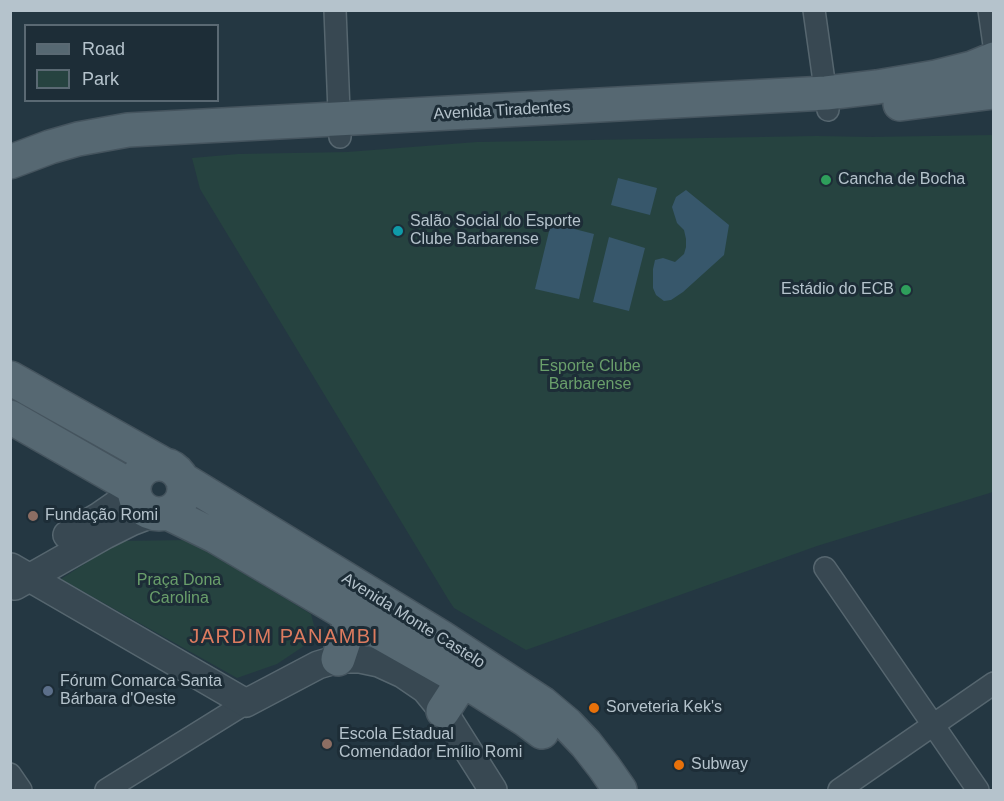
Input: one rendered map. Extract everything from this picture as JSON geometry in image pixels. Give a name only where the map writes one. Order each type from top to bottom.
[{"type":"main road","name":"Avenida Tiradentes","points":[[10,162],[78,139],[128,130],[340,128],[783,115],[877,87],[972,68],[993,59]]},
{"type":"main road","name":"Avenida Tiradentes","points":[[827,102],[878,107],[993,92]]},
{"type":"main road","name":"Avenida Tiradentes","points":[[10,181],[64,162],[108,150],[340,128]]},
{"type":"main road","name":"Avenida Monte Castelo","points":[[10,378],[173,472],[441,637],[542,703],[586,744],[620,790]]},
{"type":"main road","name":"Avenida Monte Castelo","points":[[10,417],[147,502],[215,536],[463,680],[526,720],[555,742],[575,762],[596,790]]},
{"type":"main road","points":[[154,464],[173,472],[184,487],[181,503],[175,509],[147,502],[135,480],[140,472],[154,464]]},
{"type":"main road","points":[[338,659],[352,617]]},
{"type":"main road","points":[[443,711],[463,680]]},
{"type":"street","points":[[335,10],[340,128]]},
{"type":"street","points":[[814,10],[827,102]]},
{"type":"street","points":[[989,10],[993,45]]},
{"type":"street","points":[[147,502],[98,518],[15,575],[246,703]]},
{"type":"street","points":[[825,568],[978,790]]},
{"type":"street","points":[[106,790],[246,703],[318,665],[338,659],[360,659],[379,663],[403,674],[425,689],[443,711],[493,790]]},
{"type":"street","points":[[838,790],[993,683]]},
{"type":"street","points":[[10,774],[21,790]]},
{"type":"green space","name":"Esporte Clube Barbarense","points":[[993,135],[993,492],[817,546],[526,650],[454,608],[200,189],[192,158],[238,154],[347,152],[477,142]]},
{"type":"green space","name":"Praça Dona Carolina","points":[[189,540],[311,614],[315,629],[304,646],[277,664],[237,678],[61,579],[120,541]]},
{"type":"water","points":[[618,178],[657,188],[650,215],[611,205]]},
{"type":"water","points":[[686,190],[729,225],[724,255],[683,292],[671,300],[664,301],[656,295],[653,288],[653,269],[655,260],[663,258],[675,262],[684,254],[686,239],[684,230],[677,223],[672,207],[676,197]]},
{"type":"water","points":[[551,223],[594,234],[579,299],[535,289]]},
{"type":"water","points":[[609,237],[645,248],[629,311],[593,302]]},
{"type":"place","name":"Cancha de Bocha","points":[[826,180]]},
{"type":"place","name":"Salão Social do Esporte Clube Barbarense","points":[[398,231]]},
{"type":"place","name":"Estádio do ECB","points":[[906,290]]},
{"type":"place","name":"Fundação Romi","points":[[33,516]]},
{"type":"place","name":"Fórum Comarca Santa Bárbara d'Oeste","points":[[48,691]]},
{"type":"place","name":"Sorveteria Kek's","points":[[594,708]]},
{"type":"place","name":"Escola Estadual Comendador Emílio Romi","points":[[327,744]]},
{"type":"place","name":"Subway","points":[[679,765]]},
{"type":"district","name":"JARDIM PANAMBI","points":[[284,637]]}]
